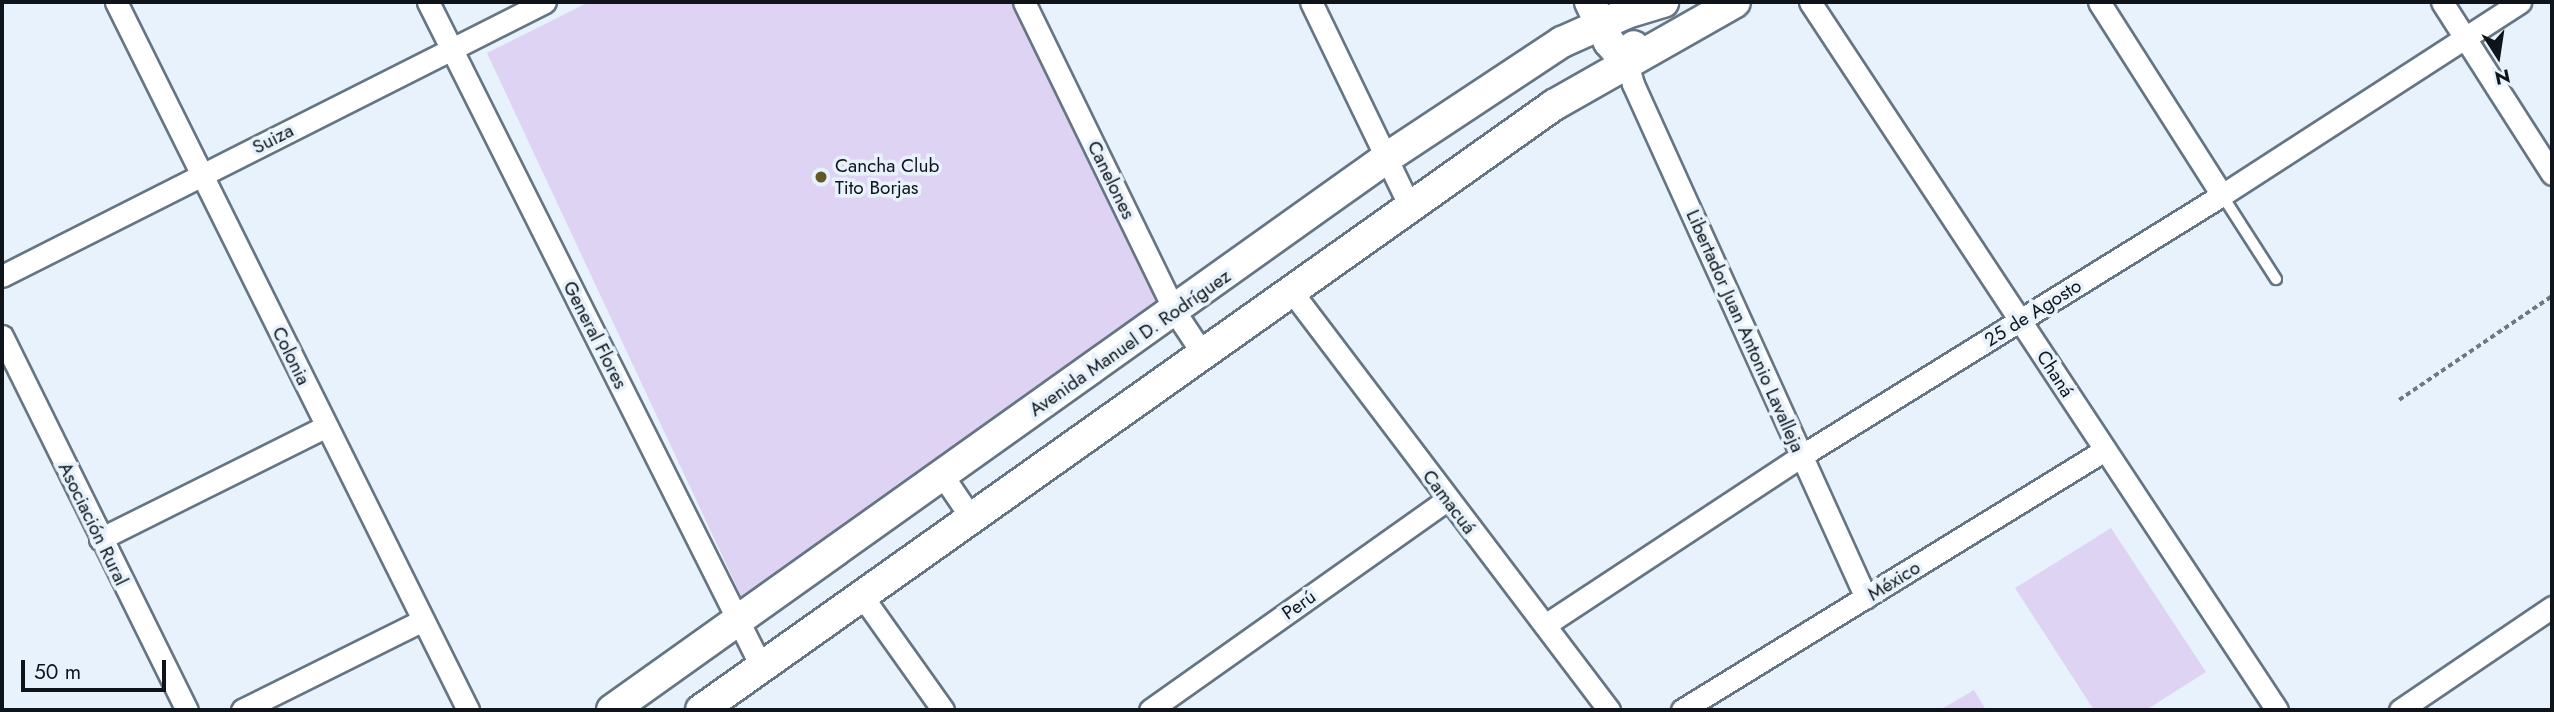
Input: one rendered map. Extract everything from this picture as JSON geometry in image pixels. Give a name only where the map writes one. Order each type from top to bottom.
[{"type":"street","name":"Colonia","points":[[116,2],[204,174],[325,427],[468,710]]},
{"type":"street","name":"General Flores","points":[[428,2],[762,667]]},
{"type":"street","name":"Suiza","points":[[2,276],[545,2]]},
{"type":"street","name":"Canelones","points":[[1024,2],[1175,312],[1203,354]]},
{"type":"street","points":[[1311,2],[1409,205]]},
{"type":"street","name":"Avenida Manuel D. Rodríguez","points":[[612,710],[1175,312],[1385,159],[1609,10],[1663,2]]},
{"type":"street","points":[[701,710],[1292,292],[1409,205],[1554,105],[1735,2]]},
{"type":"street","name":"Chaná","points":[[1810,2],[2277,710]]},
{"type":"street","points":[[2099,2],[2222,195]]},
{"type":"street","points":[[2442,2],[2552,174]]},
{"type":"street","name":"25 de Agosto","points":[[1545,625],[1801,456],[2222,195],[2520,2]]},
{"type":"street","points":[[1609,10],[1636,35],[1627,63]]},
{"type":"street","name":"Libertador Juan Antonio Lavalleja","points":[[1627,63],[1633,84],[1866,598]]},
{"type":"street","name":"Camacuá","points":[[1292,292],[1447,500],[1609,710]]},
{"type":"street","name":"Asociación Rural","points":[[2,336],[100,539],[187,710]]},
{"type":"street","points":[[100,539],[325,427]]},
{"type":"street","name":"México","points":[[1682,710],[2104,450]]},
{"type":"street","points":[[943,476],[972,519]]},
{"type":"street","name":"Perú","points":[[1150,710],[1447,500]]},
{"type":"street","points":[[862,596],[943,710]]},
{"type":"street","points":[[2400,710],[2552,607]]},
{"type":"street","points":[[243,710],[423,620]]},
{"type":"lane","points":[[2222,195],[2276,279]]},
{"type":"path","points":[[2399,400],[2552,296]]},
{"type":"shaded area","name":"Cancha Club Tito Borjas","points":[[589,2],[1011,2],[1159,301],[742,598],[487,53]]},
{"type":"shaded area","points":[[2111,528],[2206,672],[2146,710],[2094,710],[2015,588]]},
{"type":"shaded area","points":[[1974,690],[1986,710],[1940,710]]},
{"type":"place","name":"Cancha Club Tito Borjas","points":[[821,177]]}]
